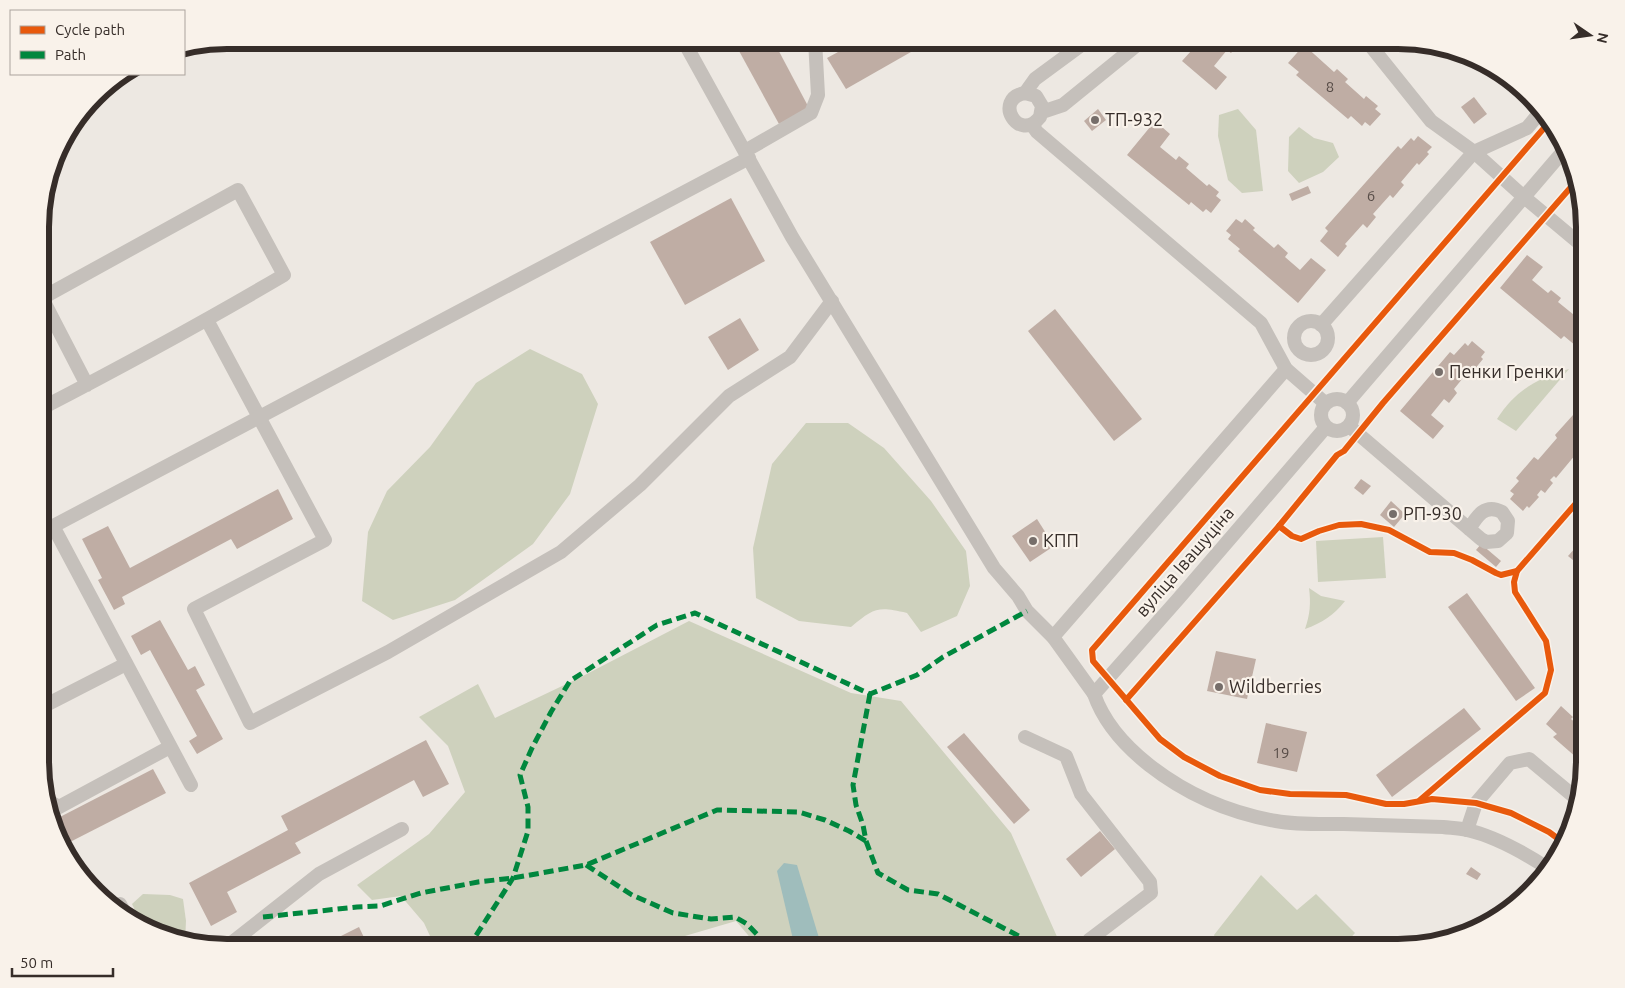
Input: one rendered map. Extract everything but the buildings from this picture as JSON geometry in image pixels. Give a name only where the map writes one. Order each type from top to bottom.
[{"type":"street","points":[[688,49],[792,237],[994,568],[1018,596],[1026,611],[1052,637],[1094,694],[1106,721],[1135,754],[1166,778],[1206,800],[1240,813],[1278,822],[1443,827],[1467,830],[1501,842],[1543,865]]},
{"type":"street","points":[[49,528],[259,418],[747,154],[812,114],[818,95],[815,49]]},
{"type":"street","points":[[1025,93],[1035,79],[1076,49]]},
{"type":"street","points":[[1042,112],[1063,104],[1132,49]]},
{"type":"street","points":[[1373,49],[1431,121],[1474,152],[1576,240]]},
{"type":"street","points":[[1025,93],[1036,96],[1042,106],[1042,112],[1040,117],[1032,124],[1020,125],[1012,118],[1010,112],[1011,101],[1020,94],[1025,93]]},
{"type":"street","points":[[1321,325],[1474,152],[1527,128],[1537,116]]},
{"type":"street","points":[[1032,124],[1044,138],[1262,322],[1286,369],[1325,403]]},
{"type":"street","points":[[1347,403],[1561,154]]},
{"type":"street","points":[[49,294],[238,190],[284,275],[207,320],[49,404]]},
{"type":"street","points":[[207,320],[325,540],[194,609],[250,724],[388,652],[561,552],[640,485],[729,396],[790,357],[832,301]]},
{"type":"street","points":[[49,312],[87,385]]},
{"type":"street","points":[[1052,637],[1286,369]]},
{"type":"street","points":[[1336,399],[1347,403],[1353,414],[1349,426],[1344,430],[1338,431],[1326,427],[1320,416],[1325,403],[1336,399]]},
{"type":"street","points":[[1349,426],[1469,529]]},
{"type":"street","name":"вуліца Івашуціна","points":[[1094,694],[1326,427]]},
{"type":"street","points":[[49,531],[126,664],[191,785]]},
{"type":"street","points":[[49,703],[126,664]]},
{"type":"street","points":[[1025,737],[1066,756],[1082,794],[1150,882],[1151,893],[1090,939]]},
{"type":"street","points":[[54,804],[59,807],[170,747]]},
{"type":"street","points":[[1467,830],[1476,804],[1510,763],[1529,759],[1573,796]]},
{"type":"street","points":[[236,939],[319,874],[402,829]]},
{"type":"green space","points":[[1238,109],[1256,130],[1263,191],[1242,193],[1228,180],[1218,136],[1219,115]]},
{"type":"green space","points":[[1299,127],[1314,138],[1333,143],[1339,157],[1323,172],[1299,183],[1288,171],[1289,137]]},
{"type":"green space","points":[[530,349],[582,374],[598,404],[570,494],[533,544],[455,600],[393,620],[362,601],[368,532],[387,491],[430,447],[476,383]]},
{"type":"green space","points":[[1569,369],[1516,431],[1497,419],[1519,393],[1546,377]]},
{"type":"green space","points":[[806,423],[848,423],[884,448],[931,501],[966,551],[970,586],[957,616],[921,632],[907,613],[882,609],[871,612],[851,627],[799,621],[756,598],[753,548],[772,464]]},
{"type":"green space","points":[[1383,537],[1386,578],[1318,582],[1316,541]]},
{"type":"green space","points":[[1309,588],[1321,596],[1345,601],[1327,618],[1305,629],[1310,609]]},
{"type":"green space","points":[[689,621],[851,693],[901,701],[1011,833],[1058,939],[751,939],[736,921],[675,939],[437,939],[430,936],[424,923],[401,896],[372,900],[357,885],[429,834],[465,792],[448,746],[419,717],[478,684],[495,718],[579,678]]},
{"type":"green space","points":[[1261,875],[1297,910],[1316,894],[1355,933],[1350,939],[1216,939],[1214,935]]},
{"type":"green space","points":[[143,894],[170,895],[183,899],[186,921],[185,934],[148,921],[137,914],[132,904]]},
{"type":"water","points":[[784,863],[797,865],[819,939],[793,939],[777,871]]},
{"type":"marked path","points":[[474,939],[513,878],[528,831],[528,807],[520,775],[551,712],[570,681],[657,625],[695,613],[870,694],[917,675],[943,657],[1027,611]]},
{"type":"marked path","points":[[870,694],[853,785],[856,805],[866,841],[878,873],[908,890],[938,894],[1025,939]]},
{"type":"marked path","points":[[263,917],[380,906],[421,893],[586,865],[717,810],[799,812],[825,820],[866,841]]},
{"type":"marked path","points":[[586,865],[632,895],[673,913],[711,919],[735,917],[747,924],[761,939]]},
{"type":"cycle path","points":[[1545,127],[1092,650],[1093,661],[1160,739],[1184,757],[1220,776],[1260,790],[1290,794],[1346,795],[1386,804],[1404,804],[1432,799],[1476,803],[1511,813],[1549,832],[1558,839]]},
{"type":"cycle path","points":[[1126,700],[1279,526],[1337,455],[1344,451],[1383,403],[1571,186]]},
{"type":"cycle path","points":[[1279,526],[1292,536],[1301,539],[1339,525],[1361,524],[1389,530],[1430,552],[1454,553],[1501,575],[1517,571],[1576,503]]},
{"type":"cycle path","points":[[1420,800],[1545,693],[1551,670],[1546,641],[1515,592],[1514,582],[1517,571]]},
{"type":"place","name":"ТП-932","points":[[1095,120]]},
{"type":"place","name":"Пенки Гренки","points":[[1439,372]]},
{"type":"place","name":"РП-930","points":[[1393,514]]},
{"type":"place","name":"КПП","points":[[1033,541]]},
{"type":"place","name":"Wildberries","points":[[1219,687]]}]
